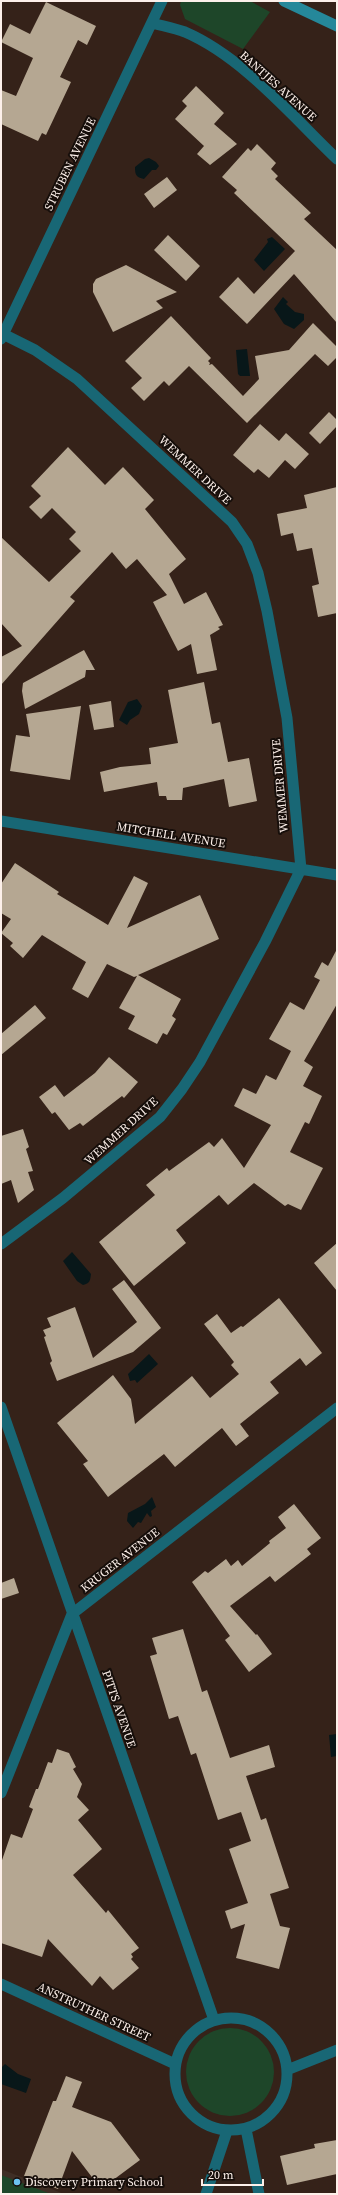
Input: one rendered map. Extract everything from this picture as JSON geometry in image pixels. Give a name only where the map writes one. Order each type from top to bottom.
[{"type":"main road","points":[[284,1],[337,26]]},
{"type":"street","name":"STRUBEN AVENUE","points":[[2,335],[162,1]]},
{"type":"street","name":"BANTJES AVENUE","points":[[152,23],[184,32],[214,48],[236,64],[337,159]]},
{"type":"street","name":"WEMMER DRIVE","points":[[1,1244],[119,1152],[160,1117],[182,1089],[200,1062],[301,869],[287,718],[267,611],[258,573],[247,544],[232,522],[77,379],[35,350],[2,335]]},
{"type":"street","name":"MITCHELL AVENUE","points":[[1,821],[337,875]]},
{"type":"street","name":"PITTS AVENUE","points":[[1,1407],[214,2020]]},
{"type":"street","name":"KRUGER AVENUE","points":[[72,1614],[337,1408]]},
{"type":"street","points":[[1,1793],[72,1614]]},
{"type":"street","name":"ANSTRUTHER STREET","points":[[1,1984],[175,2064]]},
{"type":"street","points":[[230,2018],[247,2020],[262,2027],[275,2038],[283,2053],[287,2070],[284,2092],[272,2112],[260,2122],[246,2128],[227,2131],[208,2126],[192,2116],[185,2106],[175,2083],[175,2064],[182,2045],[196,2030],[214,2020],[230,2018]]},
{"type":"street","points":[[287,2070],[337,2050]]},
{"type":"street","points":[[246,2128],[259,2194]]},
{"type":"street","points":[[206,2194],[227,2131]]},
{"type":"shaded area","points":[[149,158],[156,162],[159,166],[156,170],[152,170],[144,179],[136,174],[135,167],[145,159]]},
{"type":"shaded area","points":[[272,237],[285,249],[264,271],[254,260],[268,242],[267,239]]},
{"type":"shaded area","points":[[283,297],[288,302],[286,304],[295,312],[304,314],[304,320],[294,329],[284,324],[274,309]]},
{"type":"shaded area","points":[[247,349],[250,376],[240,376],[238,374],[236,350]]},
{"type":"shaded area","points":[[137,699],[142,706],[139,714],[130,720],[127,725],[119,720],[128,702]]},
{"type":"shaded area","points":[[72,1252],[91,1274],[89,1281],[83,1285],[77,1281],[63,1261]]},
{"type":"shaded area","points":[[149,1354],[158,1364],[137,1383],[135,1380],[130,1381],[128,1374]]},
{"type":"shaded area","points":[[152,1497],[156,1507],[151,1511],[152,1516],[150,1517],[147,1513],[141,1523],[138,1522],[133,1528],[127,1521],[128,1513],[145,1504]]},
{"type":"shaded area","points":[[337,1734],[337,1756],[331,1757],[329,1735]]},
{"type":"shaded area","points":[[5,2064],[18,2074],[31,2079],[26,2093],[1,2084],[1,2068]]},
{"type":"shaded area","name":"Discovery Primary School","points":[[1,2169],[64,2194],[1,2194]]},
{"type":"green space","points":[[181,1],[250,1],[270,12],[243,49],[185,19],[180,5]]},
{"type":"green space","points":[[221,2028],[239,2028],[255,2035],[267,2047],[274,2063],[274,2081],[267,2097],[255,2109],[239,2116],[221,2116],[205,2109],[193,2097],[186,2081],[186,2063],[193,2047],[205,2035]]},
{"type":"green space","name":"Discovery Primary School","points":[[1,2175],[51,2194],[1,2194]]},
{"type":"building","points":[[46,2],[96,26],[87,45],[78,40],[60,77],[71,82],[46,135],[42,133],[38,141],[1,124],[1,90],[16,96],[33,58],[1,42],[10,24],[30,34]]},
{"type":"building","points":[[196,86],[224,113],[214,124],[237,144],[210,165],[197,154],[204,146],[175,119],[187,106],[182,101]]},
{"type":"building","points":[[257,144],[276,163],[271,169],[278,176],[275,179],[311,213],[304,219],[337,250],[337,323],[294,274],[247,324],[219,297],[238,277],[254,294],[295,251],[234,193],[237,190],[222,177],[248,148],[251,151]]},
{"type":"building","points":[[167,177],[177,190],[154,208],[144,194]]},
{"type":"building","points":[[168,235],[200,266],[186,281],[154,250]]},
{"type":"building","points":[[126,265],[177,292],[156,301],[163,308],[113,332],[93,292],[93,284],[96,279]]},
{"type":"building","points":[[171,316],[211,358],[208,361],[210,363],[209,365],[212,364],[243,396],[259,379],[255,356],[289,350],[313,323],[337,347],[337,357],[328,366],[315,354],[247,423],[189,366],[169,386],[164,381],[144,401],[131,388],[142,378],[125,361]]},
{"type":"building","points":[[329,412],[337,420],[337,426],[320,444],[309,433]]},
{"type":"building","points":[[260,424],[279,441],[286,433],[309,454],[295,469],[285,460],[269,478],[258,469],[254,473],[233,455]]},
{"type":"building","points":[[68,447],[105,485],[123,467],[154,500],[145,509],[186,559],[169,574],[184,604],[206,592],[223,625],[218,627],[220,629],[210,635],[217,670],[197,674],[191,644],[178,651],[153,602],[167,595],[137,559],[126,569],[112,552],[70,597],[75,601],[1,685],[1,657],[22,646],[1,623],[1,537],[49,582],[81,551],[69,539],[76,532],[52,508],[41,519],[29,507],[41,496],[31,486]]},
{"type":"building","points":[[337,487],[337,613],[318,617],[312,586],[319,584],[312,548],[297,551],[293,533],[281,536],[277,514],[307,508],[304,495]]},
{"type":"building","points":[[84,650],[95,670],[86,670],[85,677],[25,709],[22,691],[23,683]]},
{"type":"building","points":[[204,682],[212,724],[220,722],[228,762],[249,758],[257,801],[229,807],[224,779],[183,788],[182,800],[167,800],[166,796],[159,796],[157,782],[104,792],[100,772],[120,767],[151,764],[149,748],[178,743],[168,690]]},
{"type":"building","points":[[111,701],[114,727],[94,730],[89,705]]},
{"type":"building","points":[[81,706],[70,780],[10,771],[16,735],[30,737],[26,714]]},
{"type":"building","points":[[15,863],[59,892],[57,894],[108,925],[134,876],[148,883],[127,928],[200,895],[219,939],[138,975],[181,999],[172,1016],[176,1019],[167,1035],[163,1033],[157,1044],[128,1029],[135,1016],[119,1008],[137,976],[134,977],[107,964],[88,998],[72,989],[86,962],[42,935],[23,958],[10,946],[13,943],[1,933],[11,919],[1,913],[1,884]]},
{"type":"building","points":[[337,949],[337,1004],[304,1061],[313,1067],[303,1086],[322,1096],[309,1124],[305,1122],[290,1152],[323,1168],[301,1210],[288,1204],[285,1206],[254,1183],[228,1205],[219,1195],[176,1230],[186,1243],[134,1286],[99,1242],[155,1195],[146,1185],[167,1168],[169,1171],[209,1142],[214,1147],[222,1138],[244,1168],[271,1125],[234,1106],[243,1088],[256,1094],[266,1075],[276,1080],[291,1051],[269,1039],[290,1002],[304,1010],[320,980],[314,977],[322,962],[328,966]]},
{"type":"building","points":[[35,1005],[46,1018],[1,1055],[1,1034]]},
{"type":"building","points":[[109,1057],[138,1082],[124,1098],[122,1096],[83,1126],[80,1123],[69,1130],[55,1112],[52,1114],[39,1097],[55,1085],[64,1097],[95,1073]]},
{"type":"building","points":[[23,1129],[29,1147],[26,1149],[33,1171],[28,1172],[34,1190],[18,1203],[11,1180],[1,1184],[1,1136]]},
{"type":"building","points":[[337,1243],[337,1291],[314,1263]]},
{"type":"building","points":[[124,1280],[161,1328],[133,1352],[57,1381],[50,1363],[52,1361],[44,1337],[46,1336],[43,1330],[51,1327],[47,1318],[75,1307],[93,1358],[137,1322],[112,1289]]},
{"type":"building","points":[[279,1298],[322,1353],[306,1366],[300,1358],[270,1382],[279,1393],[240,1424],[249,1436],[236,1446],[222,1428],[175,1467],[164,1454],[108,1497],[83,1464],[88,1461],[57,1423],[113,1375],[131,1399],[135,1424],[192,1376],[210,1398],[239,1374],[231,1365],[234,1362],[204,1324],[217,1314],[231,1333],[241,1326],[243,1327]]},
{"type":"building","points":[[294,1504],[321,1538],[307,1549],[311,1554],[275,1582],[270,1576],[230,1606],[256,1635],[257,1634],[272,1654],[249,1672],[225,1640],[230,1636],[192,1582],[205,1571],[208,1573],[226,1559],[231,1566],[238,1560],[242,1566],[270,1543],[269,1541],[286,1528],[278,1517]]},
{"type":"building","points":[[14,1578],[19,1593],[1,1599],[1,1583]]},
{"type":"building","points":[[183,1629],[202,1692],[207,1690],[230,1758],[269,1745],[275,1767],[246,1776],[261,1820],[266,1818],[289,1888],[270,1894],[280,1926],[290,1928],[279,1969],[236,1958],[245,1924],[231,1929],[225,1911],[248,1903],[229,1849],[251,1841],[241,1812],[218,1820],[196,1753],[191,1755],[178,1716],[169,1719],[150,1656],[157,1654],[152,1638]]},
{"type":"building","points":[[57,1749],[69,1753],[76,1767],[73,1769],[82,1784],[77,1797],[89,1810],[78,1820],[102,1849],[73,1875],[106,1913],[108,1910],[139,1948],[131,1954],[133,1957],[131,1959],[139,1968],[113,1990],[100,1976],[92,1986],[48,1939],[42,1957],[1,1943],[1,1863],[11,1834],[22,1838],[33,1809],[29,1807],[36,1789],[38,1789],[48,1762],[52,1763]]},
{"type":"building","points":[[66,2076],[82,2082],[72,2107],[111,2122],[140,2160],[101,2189],[72,2151],[58,2189],[24,2176],[53,2101],[56,2101]]},
{"type":"building","points":[[337,2140],[337,2174],[287,2185],[280,2156],[315,2148],[314,2144]]},
{"type":"place","name":"Discovery Primary School","points":[[17,2182]]}]
